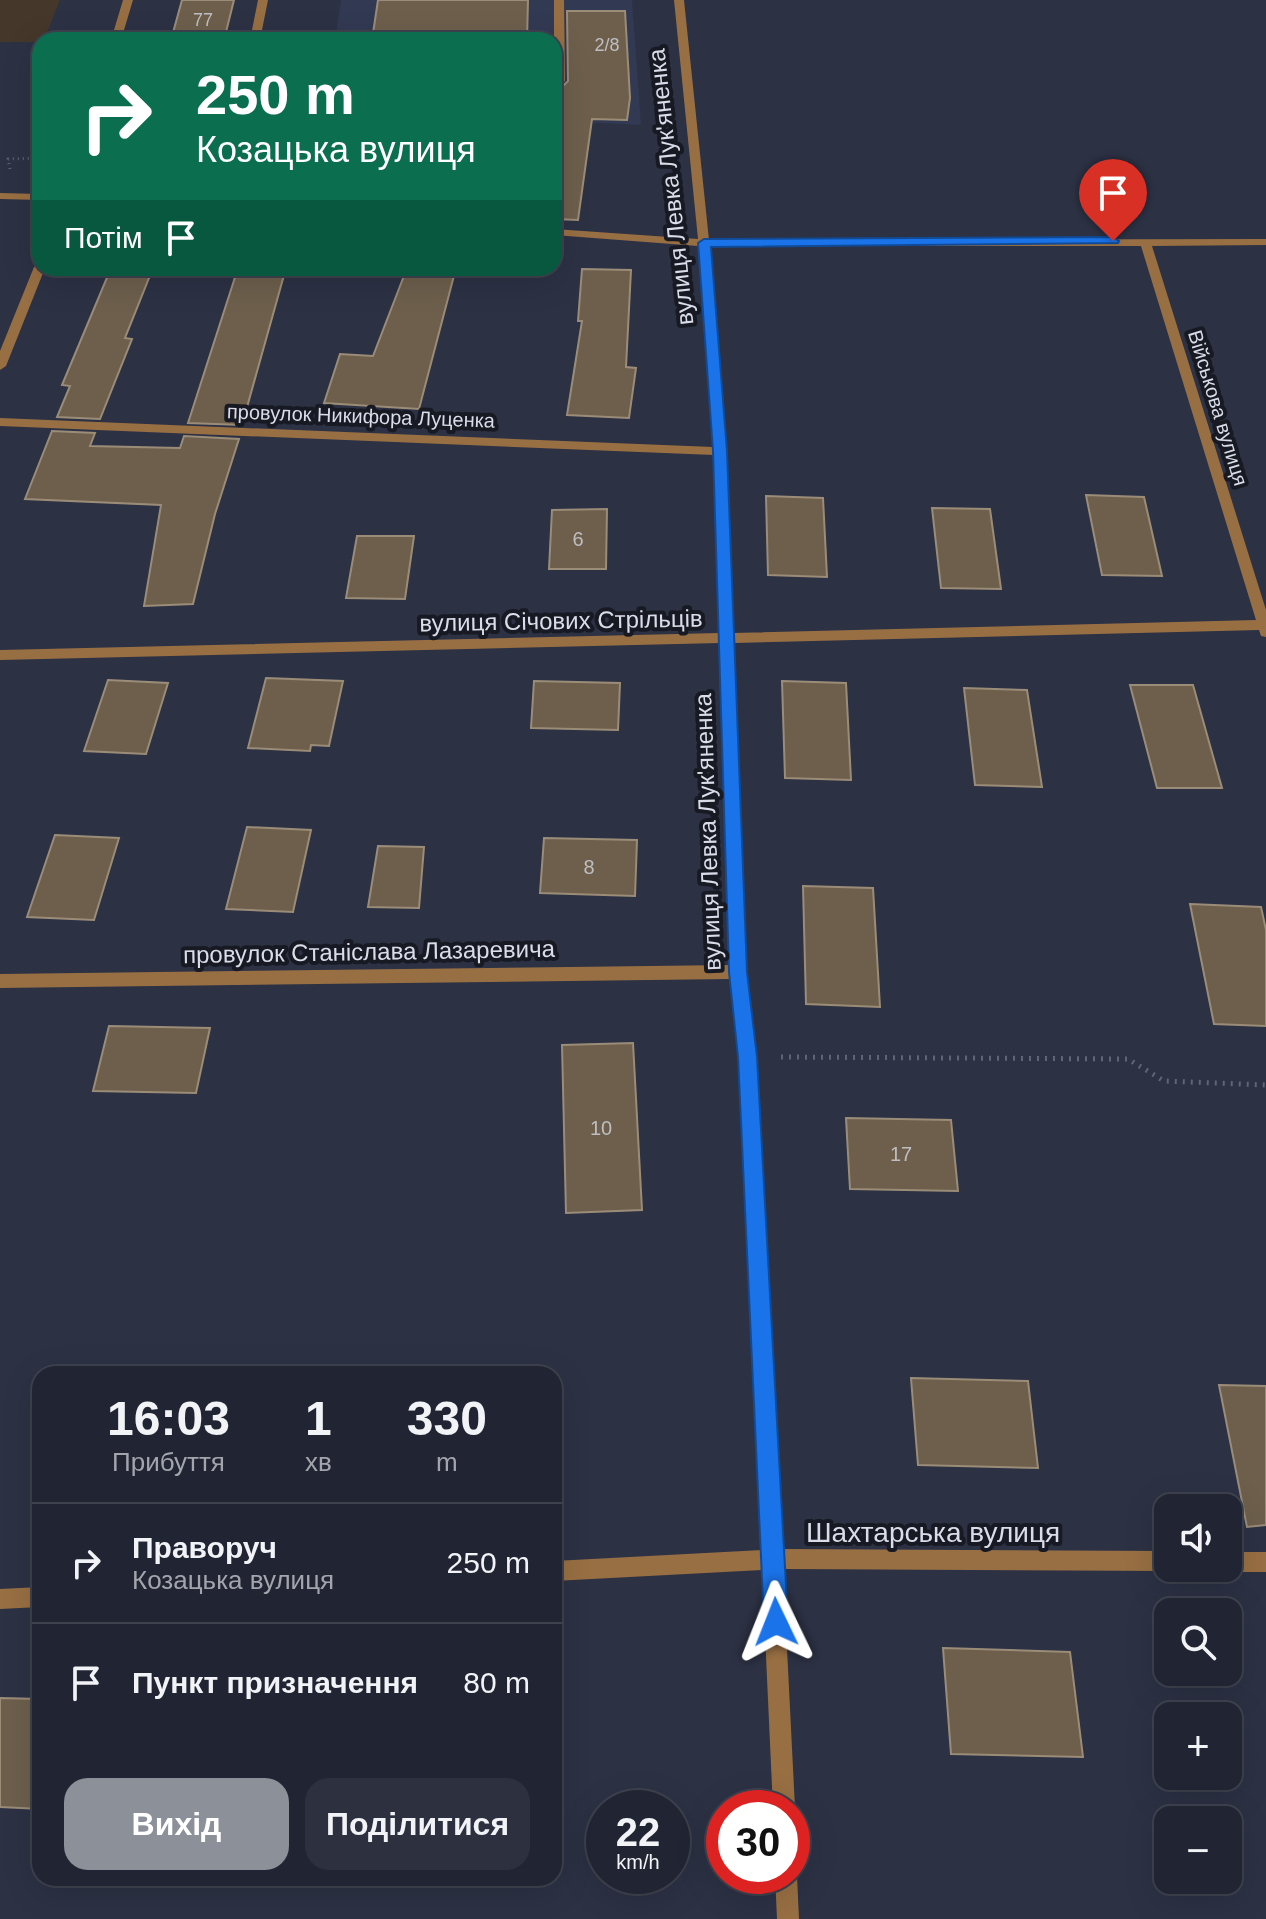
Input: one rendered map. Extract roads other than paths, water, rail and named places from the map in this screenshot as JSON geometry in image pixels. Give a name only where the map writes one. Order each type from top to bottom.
[{"type":"street","points":[[118,32],[128,0]]},
{"type":"street","points":[[257,32],[263,0]]},
{"type":"street","points":[[559,0],[559,32]]},
{"type":"street","name":"вулиця Левка Лук'яненка","points":[[679,0],[704,243],[720,451],[729,640],[738,972],[748,1057],[783,1790]]},
{"type":"street","points":[[0,196],[32,197]]},
{"type":"street","points":[[562,233],[704,243],[1266,242]]},
{"type":"street","name":"Військова вулиця","points":[[1145,241],[1265,628]]},
{"type":"street","points":[[0,366],[36,276]]},
{"type":"street","name":"провулок Никифора Луценка","points":[[0,422],[720,451]]},
{"type":"street","name":"вулиця Січових Стрільців","points":[[0,655],[1265,628]]},
{"type":"street","name":"провулок Станіслава Лазаревича","points":[[0,981],[738,972]]},
{"type":"street","name":"Шахтарська вулиця","points":[[562,1571],[774,1559],[1154,1561]]},
{"type":"street","points":[[1242,1562],[1266,1562]]},
{"type":"street","points":[[0,1599],[32,1597]]},
{"type":"street","points":[[787,1894],[788,1919]]}]
